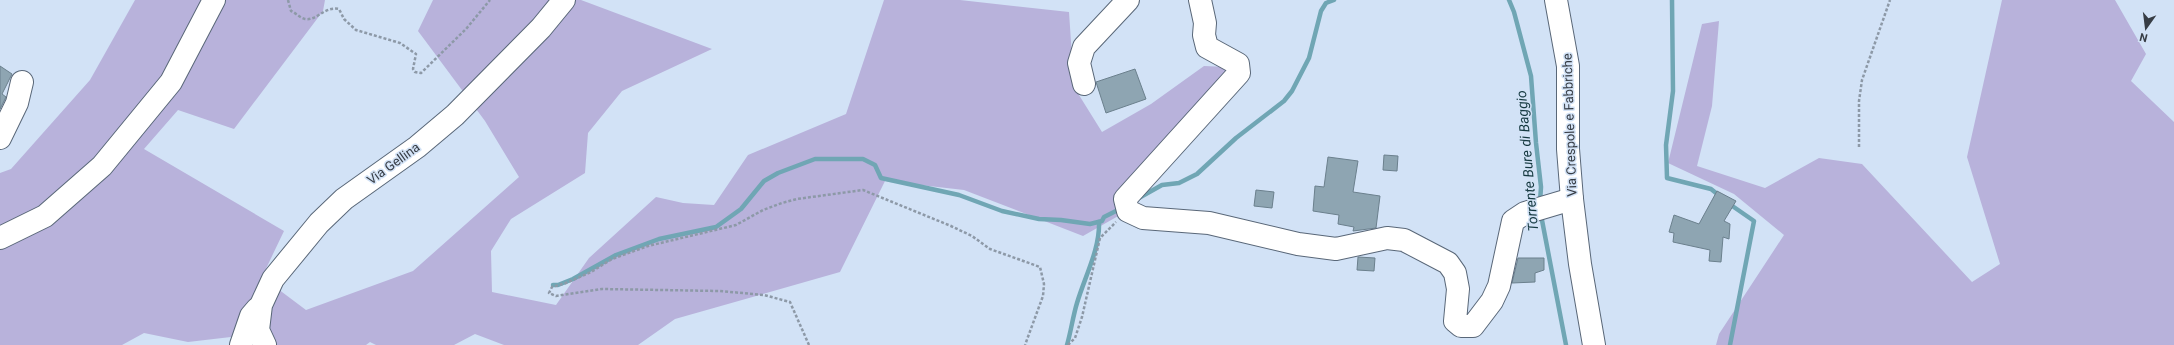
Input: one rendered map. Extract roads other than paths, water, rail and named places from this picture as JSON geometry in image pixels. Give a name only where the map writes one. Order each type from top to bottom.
[{"type":"street","points":[[0,238],[45,216],[102,166],[171,82],[214,0]]},
{"type":"street","name":"Via Gellina","points":[[264,345],[258,330],[261,305],[273,279],[319,223],[344,199],[375,175],[417,147],[456,115],[541,28],[564,0]]},
{"type":"street","points":[[1084,84],[1079,63],[1084,47],[1128,0]]},
{"type":"street","points":[[1200,0],[1205,23],[1204,35],[1207,47],[1238,64],[1238,73],[1125,199],[1128,211],[1143,218],[1209,223],[1298,244],[1336,249],[1387,238],[1404,240],[1448,263],[1455,273],[1458,289],[1455,321],[1461,326],[1474,326],[1492,301],[1499,286],[1510,228],[1517,217],[1524,213],[1567,200]]},
{"type":"street","name":"Via Crespole e Fabbriche","points":[[1556,0],[1568,66],[1567,200],[1594,345]]},
{"type":"street","points":[[0,138],[17,103],[22,82]]},
{"type":"street","points":[[241,345],[251,316],[261,305]]},
{"type":"waterway","points":[[1137,199],[1162,185],[1179,183],[1197,174],[1236,138],[1284,101],[1292,91],[1309,58],[1321,11],[1326,3],[1334,0]]},
{"type":"waterway","name":"Torrente Bure di Baggio","points":[[1509,0],[1514,12],[1531,76],[1541,187],[1540,202]]},
{"type":"waterway","points":[[1672,0],[1673,91],[1666,145],[1667,178],[1711,189],[1721,197]]},
{"type":"waterway","points":[[553,285],[558,285],[573,279],[616,255],[659,239],[716,227],[741,209],[764,181],[778,173],[815,159],[863,159],[875,165],[881,178],[959,195],[1002,211],[1039,219],[1090,224],[1102,221],[1104,217],[1122,208]]},
{"type":"waterway","points":[[1728,203],[1754,221],[1730,345]]},
{"type":"waterway","name":"Torrente Bure di Baggio","points":[[1541,215],[1566,345]]},
{"type":"waterway","points":[[1067,345],[1077,303],[1095,252],[1099,232],[1099,222]]}]
